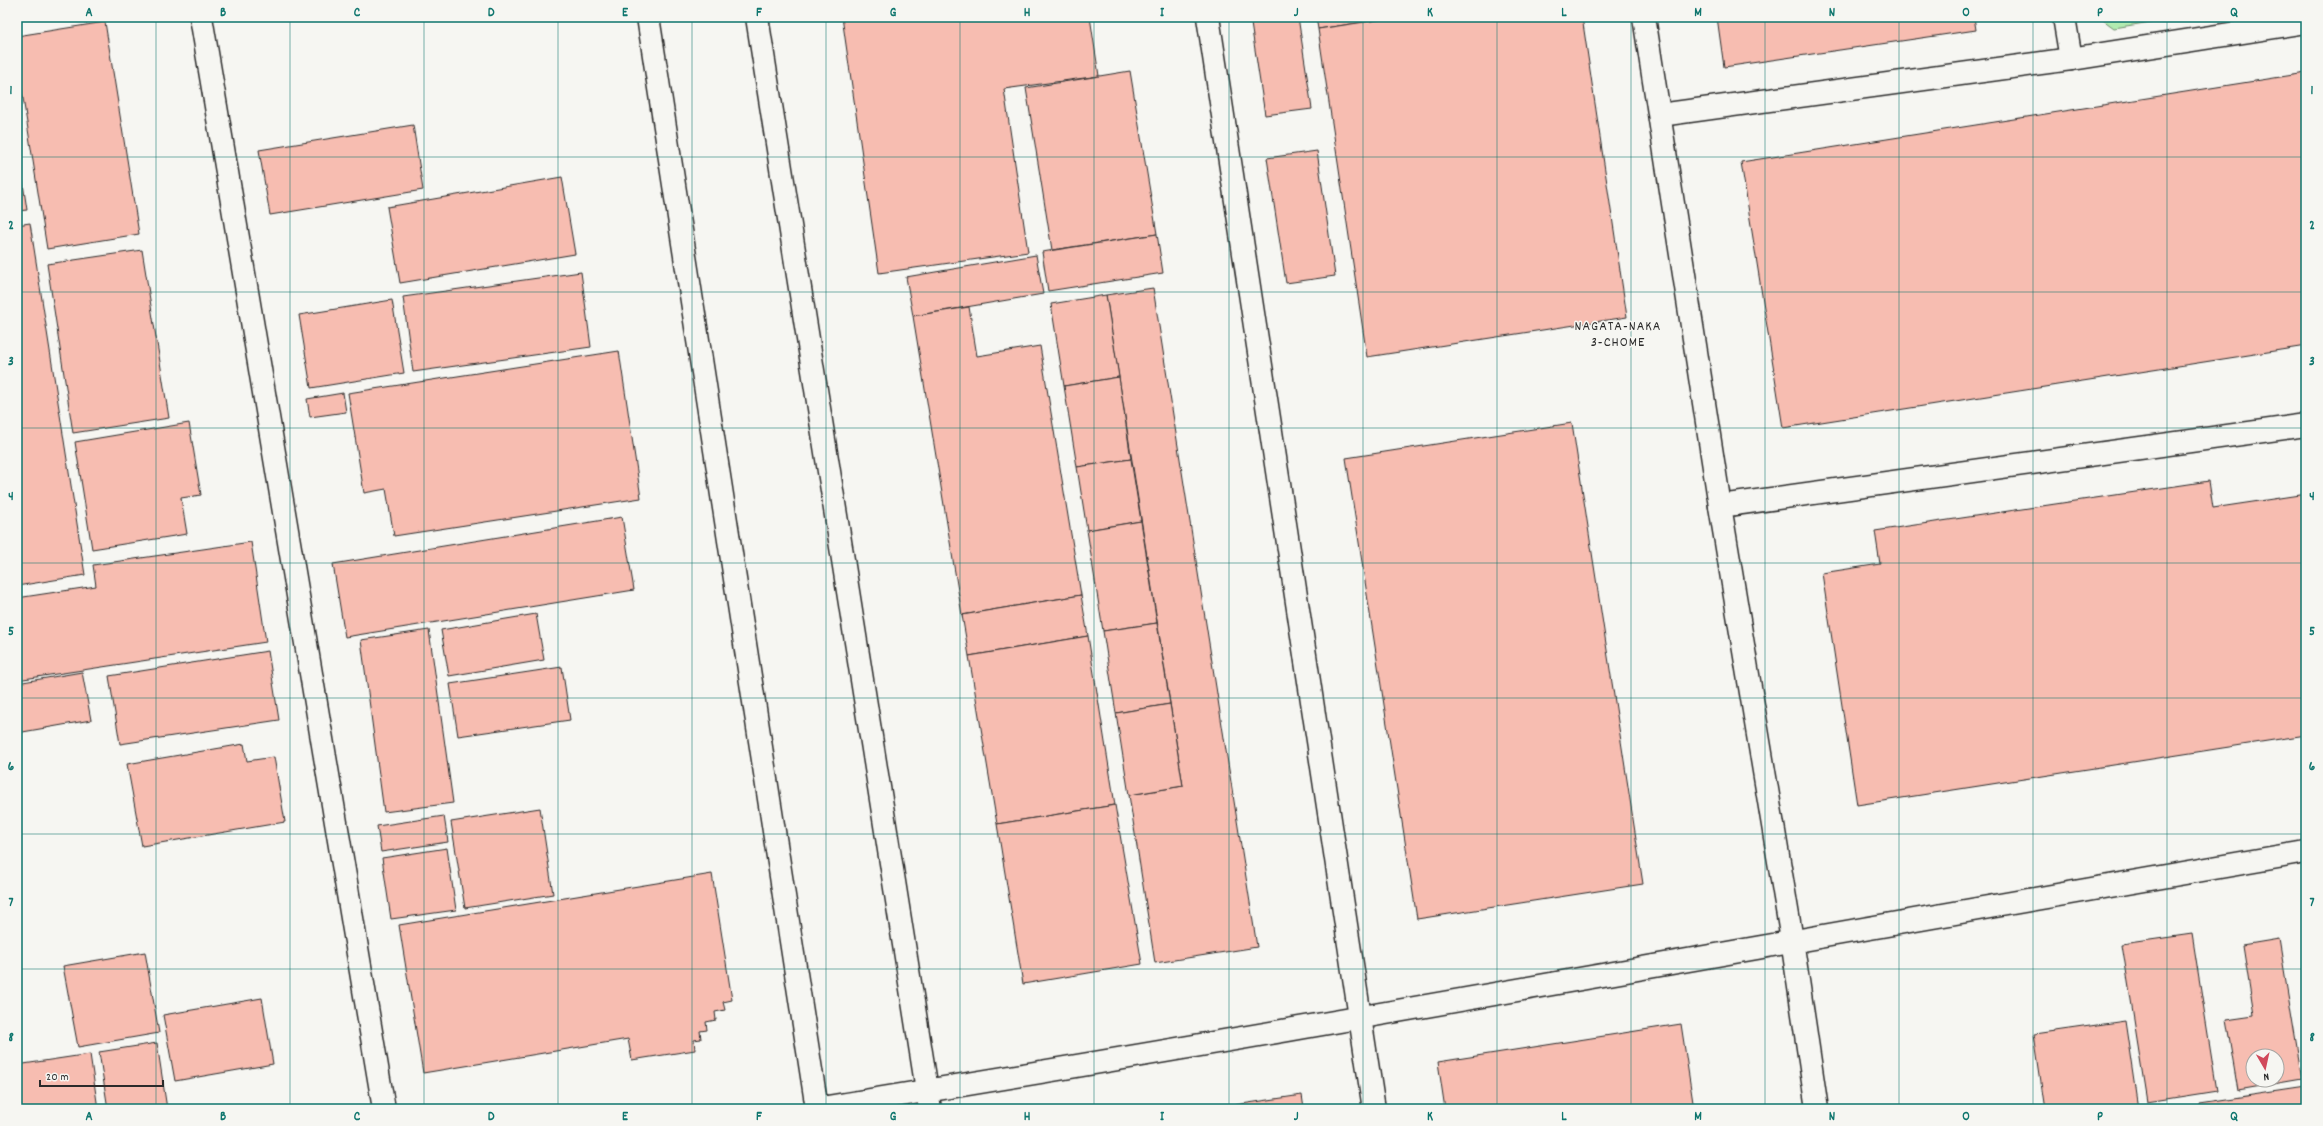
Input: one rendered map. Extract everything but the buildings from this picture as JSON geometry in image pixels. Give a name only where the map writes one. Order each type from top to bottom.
[{"type":"street","points":[[200,17],[384,1109]]},
{"type":"street","points":[[648,17],[816,1109],[928,1100],[1792,940],[2306,852]]},
{"type":"street","points":[[757,17],[928,1100]]},
{"type":"street","points":[[1208,17],[1374,1109]]},
{"type":"street","points":[[1644,17],[1720,506],[1792,940],[1817,1109]]},
{"type":"street","points":[[2064,17],[2071,59]]},
{"type":"street","points":[[1660,115],[2071,59],[2306,22]]},
{"type":"street","points":[[1720,506],[2306,425]]},
{"type":"green space","points":[[2099,17],[2182,17],[2114,28]]},
{"type":"district","name":"NAGATA-NAKA 3-CHOME","points":[[1618,334]]}]
